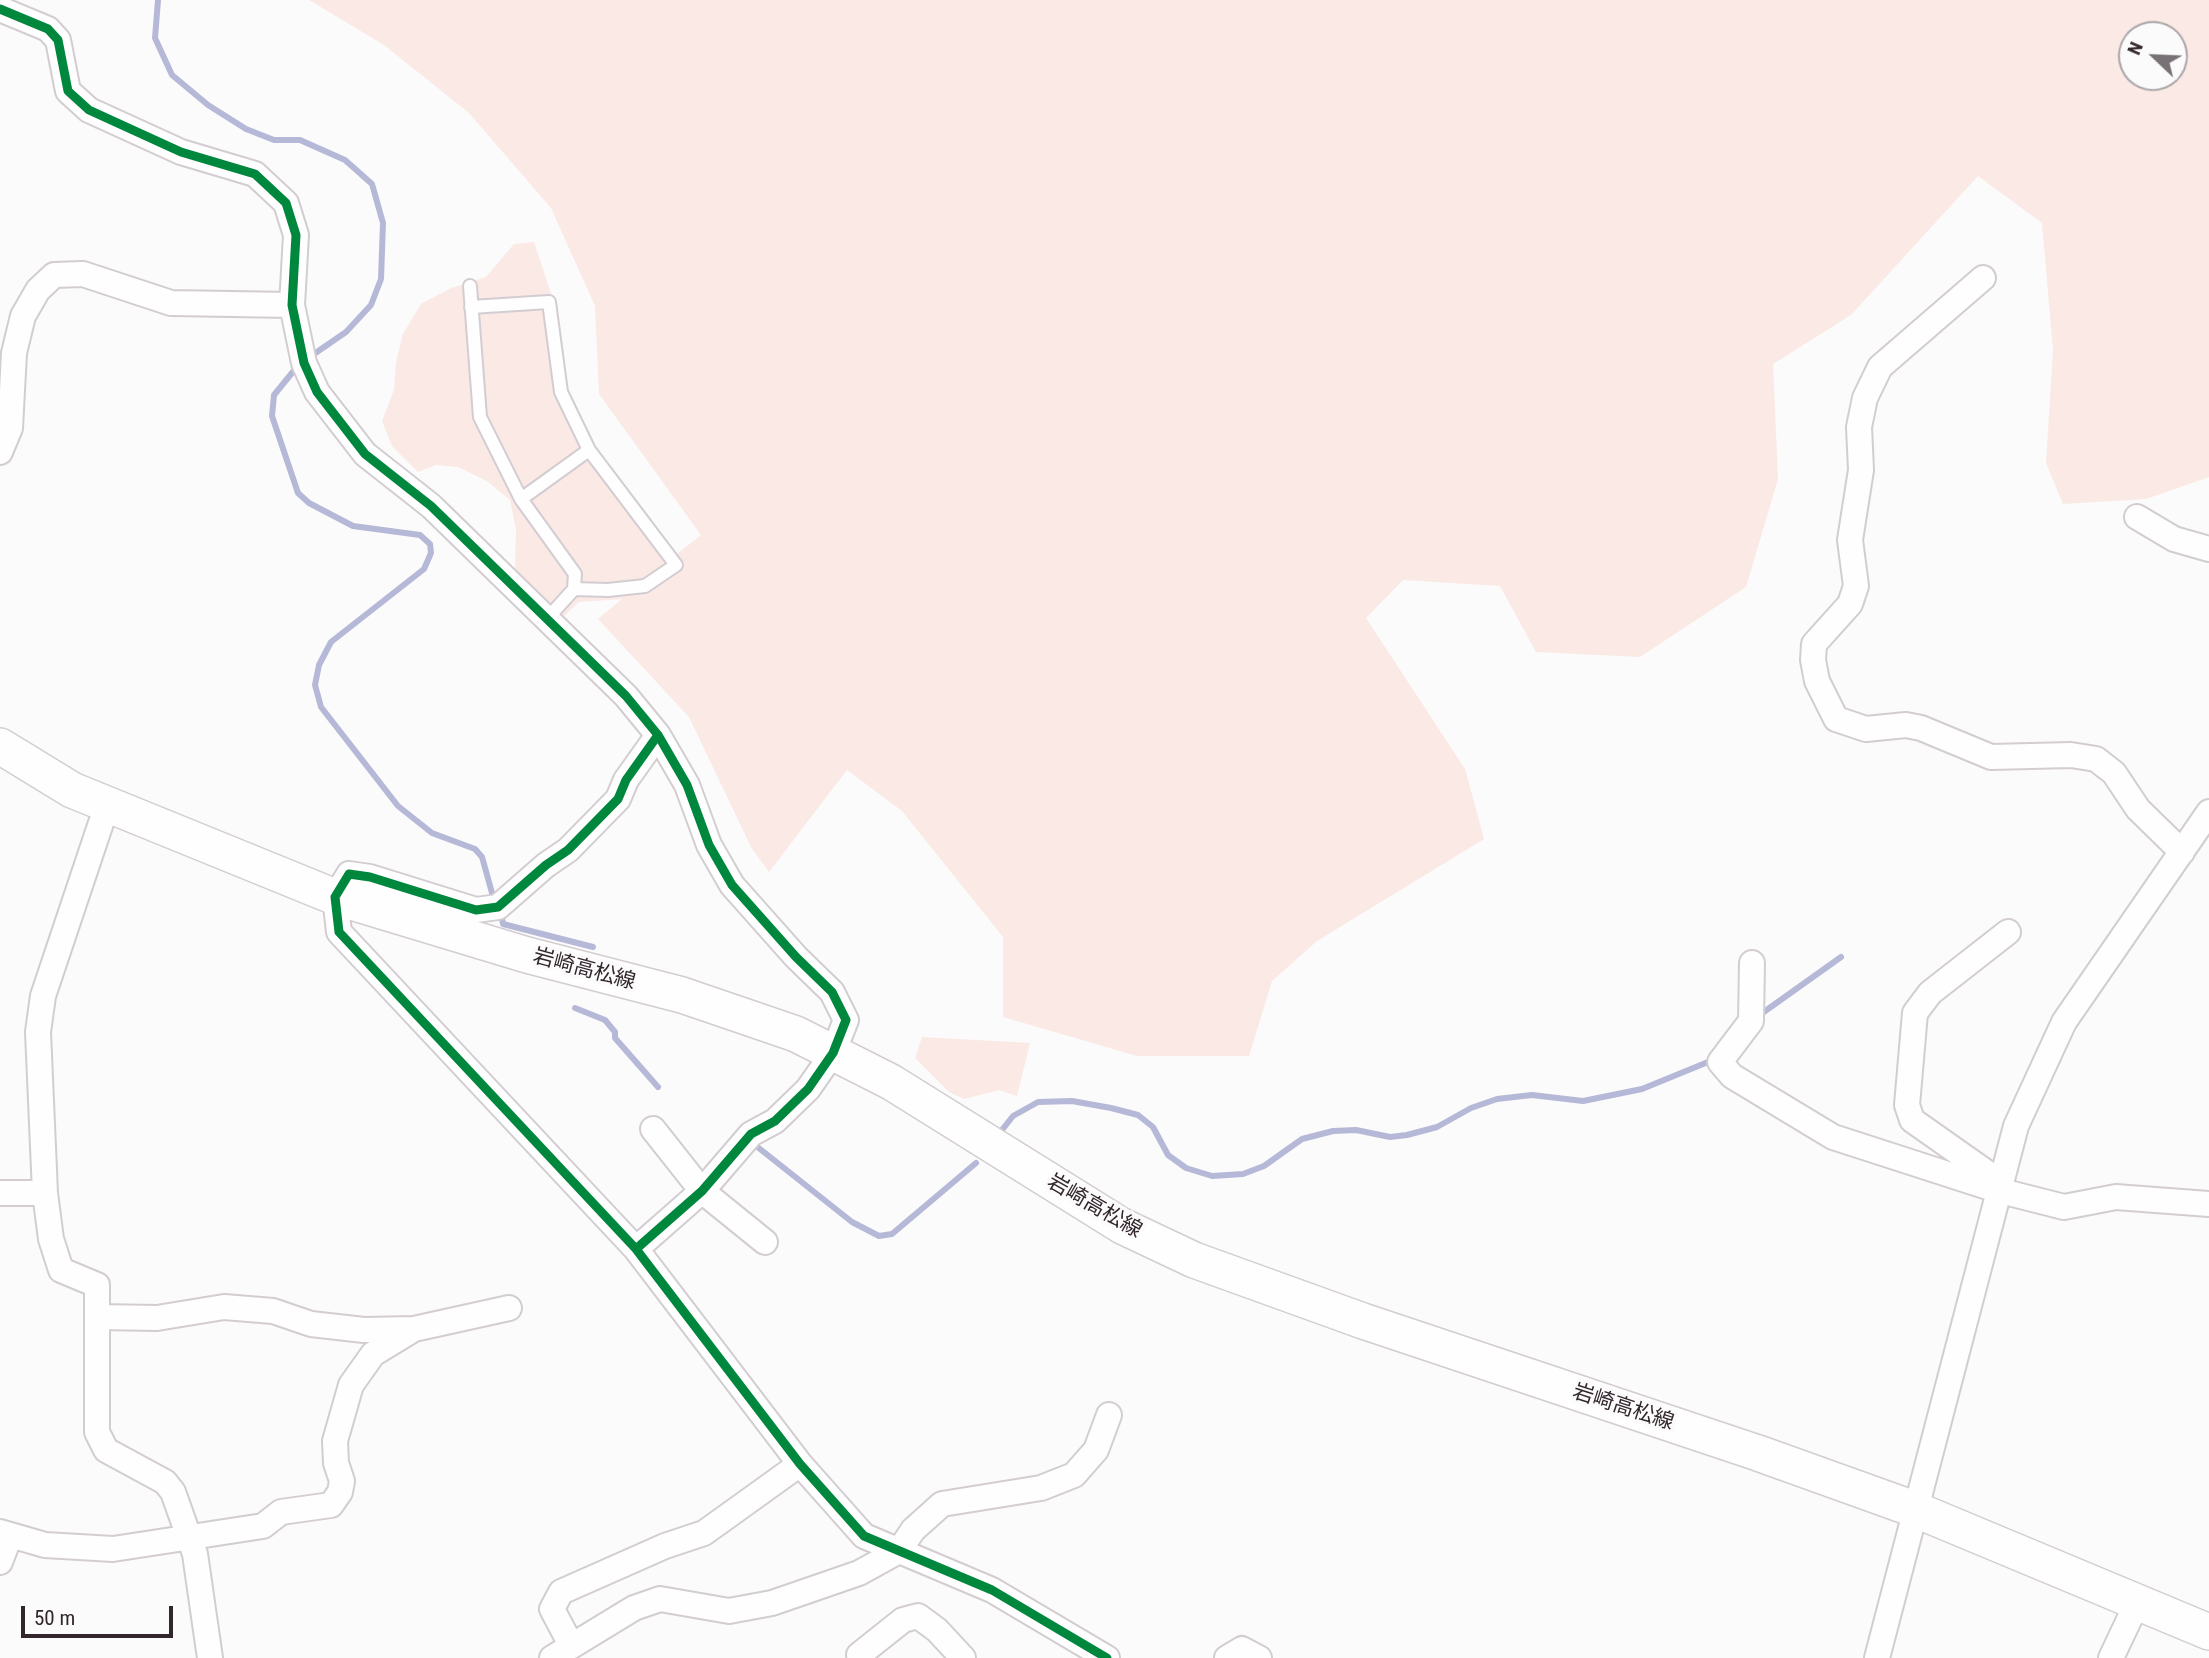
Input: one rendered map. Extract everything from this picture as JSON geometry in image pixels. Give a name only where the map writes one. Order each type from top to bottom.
[{"type":"main road","name":"岩崎高松線","points":[[0,746],[72,790],[335,897],[527,955],[682,995],[796,1034],[891,1082],[1122,1226],[1194,1260],[1363,1321],[1758,1453],[1914,1509],[2209,1632]]},
{"type":"street","points":[[0,9],[48,29],[58,40],[68,91],[89,110],[181,152],[255,174],[286,203],[296,235],[292,305],[304,363],[317,392],[365,454],[431,506],[626,696],[658,735],[687,785],[709,845],[732,885],[796,957],[832,992],[846,1020],[834,1053],[808,1088],[775,1121],[751,1134],[702,1191],[636,1249]]},
{"type":"street","points":[[0,452],[10,428],[14,354],[23,316],[38,290],[54,275],[83,274],[171,303],[292,305]]},
{"type":"street","points":[[1983,278],[1880,367],[1865,398],[1859,427],[1861,470],[1850,540],[1856,586],[1850,604],[1814,644],[1817,681],[1836,719],[1866,729],[1906,725],[1921,728],[1991,757],[2071,755],[2096,759],[2114,773],[2138,809],[2182,852]]},
{"type":"street","points":[[2137,517],[2174,540],[2209,549]]},
{"type":"street","points":[[658,735],[626,780],[618,799],[568,850],[546,865],[498,907],[475,910],[370,877],[349,874],[335,897],[339,932],[636,1249],[800,1464],[864,1536],[992,1590],[1107,1658]]},
{"type":"street","points":[[107,805],[43,996],[38,1032],[45,1193],[51,1238],[61,1270],[97,1284],[97,1432],[106,1450],[165,1482],[173,1492],[190,1539],[205,1608],[209,1658]]},
{"type":"street","points":[[1877,1658],[1998,1186],[2016,1126],[2064,1022],[2208,816]]},
{"type":"street","points":[[1998,1186],[1912,1120],[1907,1105],[1915,1013],[1930,993],[2008,932]]},
{"type":"street","points":[[1752,963],[1751,1021],[1720,1062],[1732,1076],[1833,1137],[2064,1207],[2116,1197],[2209,1204]]},
{"type":"street","points":[[653,1129],[702,1191],[765,1242]]},
{"type":"street","points":[[0,1193],[45,1193]]},
{"type":"street","points":[[98,1317],[157,1318],[224,1307],[273,1311],[311,1324],[364,1330],[414,1329],[509,1308]]},
{"type":"street","points":[[0,1562],[5,1534],[73,1549],[113,1549],[263,1526],[281,1511],[331,1505],[340,1492],[342,1480],[336,1463],[335,1441],[351,1385],[373,1354],[414,1329]]},
{"type":"street","points":[[800,1464],[704,1533],[664,1546],[561,1592],[552,1609],[561,1652],[634,1608],[660,1600],[729,1611],[772,1602],[859,1573],[899,1551],[913,1531],[942,1503],[1041,1488],[1074,1475],[1096,1450],[1109,1415]]},
{"type":"street","points":[[2111,1658],[2138,1601]]},
{"type":"street","points":[[859,1655],[903,1620],[918,1616],[937,1630],[963,1658]]},
{"type":"street","points":[[1227,1658],[1242,1649],[1259,1658]]},
{"type":"lane","points":[[470,286],[480,417],[522,499],[575,574],[574,589],[545,620]]},
{"type":"lane","points":[[471,307],[549,302],[561,392],[589,450],[676,565],[645,586],[608,590],[574,589]]},
{"type":"lane","points":[[522,499],[589,450]]},
{"type":"shaded area","points":[[309,0],[2209,0],[2209,477],[2146,499],[2063,504],[2046,463],[2053,350],[2042,223],[1978,176],[1851,315],[1773,364],[1778,479],[1746,587],[1640,657],[1536,652],[1500,586],[1403,580],[1366,618],[1465,769],[1484,839],[1317,941],[1272,981],[1249,1056],[1137,1056],[1003,1017],[1003,937],[902,811],[847,770],[769,872],[752,849],[689,717],[598,619],[622,599],[579,602],[563,617],[535,593],[515,570],[516,529],[510,500],[487,481],[458,467],[436,465],[418,472],[392,446],[382,421],[394,390],[396,362],[403,334],[421,304],[451,288],[486,277],[514,244],[534,242],[555,306],[568,389],[596,449],[677,554],[701,535],[599,394],[595,306],[551,208],[469,113],[384,45]]},
{"type":"shaded area","points":[[922,1037],[1030,1043],[1017,1096],[999,1090],[964,1099],[949,1092],[915,1058]]},
{"type":"waterway","points":[[158,0],[155,38],[172,75],[208,105],[246,129],[274,140],[300,140],[345,160],[372,184],[383,223],[381,279],[371,305],[346,332],[314,354]]},
{"type":"waterway","points":[[296,368],[274,395],[272,416],[298,493],[309,503],[353,526],[420,535],[430,544],[431,553],[424,569],[331,642],[319,665],[315,685],[321,707],[398,806],[432,833],[475,849],[482,857],[494,900]]},
{"type":"waterway","points":[[501,913],[503,924],[593,947]]},
{"type":"waterway","points":[[1761,1014],[1841,957]]},
{"type":"waterway","points":[[575,1008],[605,1020],[615,1032],[615,1038],[658,1087]]},
{"type":"waterway","points":[[1002,1130],[1013,1116],[1038,1102],[1072,1101],[1111,1108],[1138,1115],[1153,1127],[1168,1155],[1186,1168],[1212,1176],[1243,1174],[1264,1166],[1302,1139],[1333,1131],[1356,1130],[1390,1137],[1407,1135],[1437,1127],[1471,1108],[1497,1099],[1532,1095],[1583,1101],[1642,1089],[1708,1062]]},
{"type":"waterway","points":[[755,1145],[852,1222],[879,1236],[892,1234],[976,1163]]},
{"type":"cycle path","points":[[0,9],[48,29],[58,40],[68,91],[89,110],[181,152],[255,174],[286,203],[296,235],[292,305],[304,363],[317,392],[365,454],[431,506],[626,696],[658,735],[687,785],[709,845],[732,885],[796,957],[832,992],[846,1020],[833,1053],[808,1089],[775,1121],[751,1134],[702,1191],[636,1249]]},
{"type":"cycle path","points":[[658,735],[626,780],[618,799],[568,850],[546,865],[498,907],[476,910],[370,877],[349,874],[335,897],[339,932],[636,1249],[800,1464],[864,1536],[992,1590],[1107,1658]]}]
